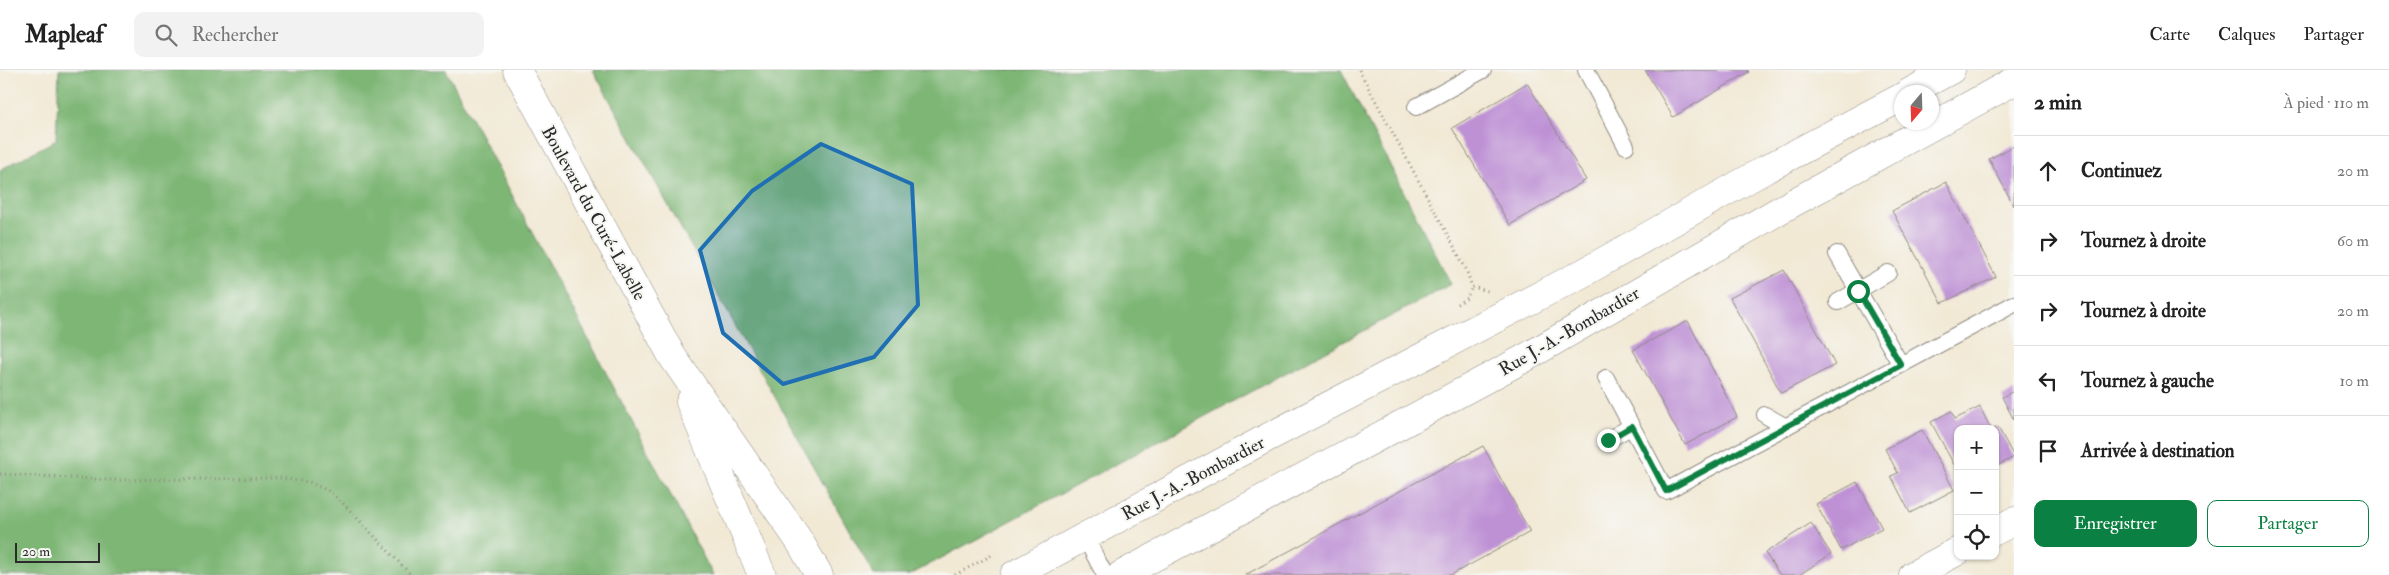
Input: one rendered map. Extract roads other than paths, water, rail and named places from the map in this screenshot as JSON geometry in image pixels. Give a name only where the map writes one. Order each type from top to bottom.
[{"type":"street","name":"Boulevard du Curé-Labelle","points":[[516,70],[672,356],[800,542],[819,575]]},
{"type":"street","points":[[1923,85],[1951,70]]},
{"type":"street","name":"Rue J.-A.-Bombardier","points":[[1121,575],[1524,358],[1780,210],[2014,81]]},
{"type":"street","name":"Rue J.-A.-Bombardier","points":[[1014,575],[1262,441],[1583,273],[1766,169],[1894,101]]},
{"type":"street","name":"Boulevard du Curé-Labelle","points":[[672,356],[762,575]]},
{"type":"street","points":[[1999,529],[2014,521]]},
{"type":"street","points":[[1913,575],[1954,553]]},
{"type":"lane","points":[[1416,107],[1483,70]]},
{"type":"lane","points":[[1586,70],[1626,146]]},
{"type":"lane","points":[[1837,254],[1901,365]]},
{"type":"lane","points":[[1838,302],[1888,274]]},
{"type":"lane","points":[[1606,378],[1666,491],[2014,304]]},
{"type":"lane","points":[[1766,416],[1786,427]]},
{"type":"lane","points":[[1608,440],[1632,426]]},
{"type":"lane","points":[[1085,537],[1105,575]]}]
